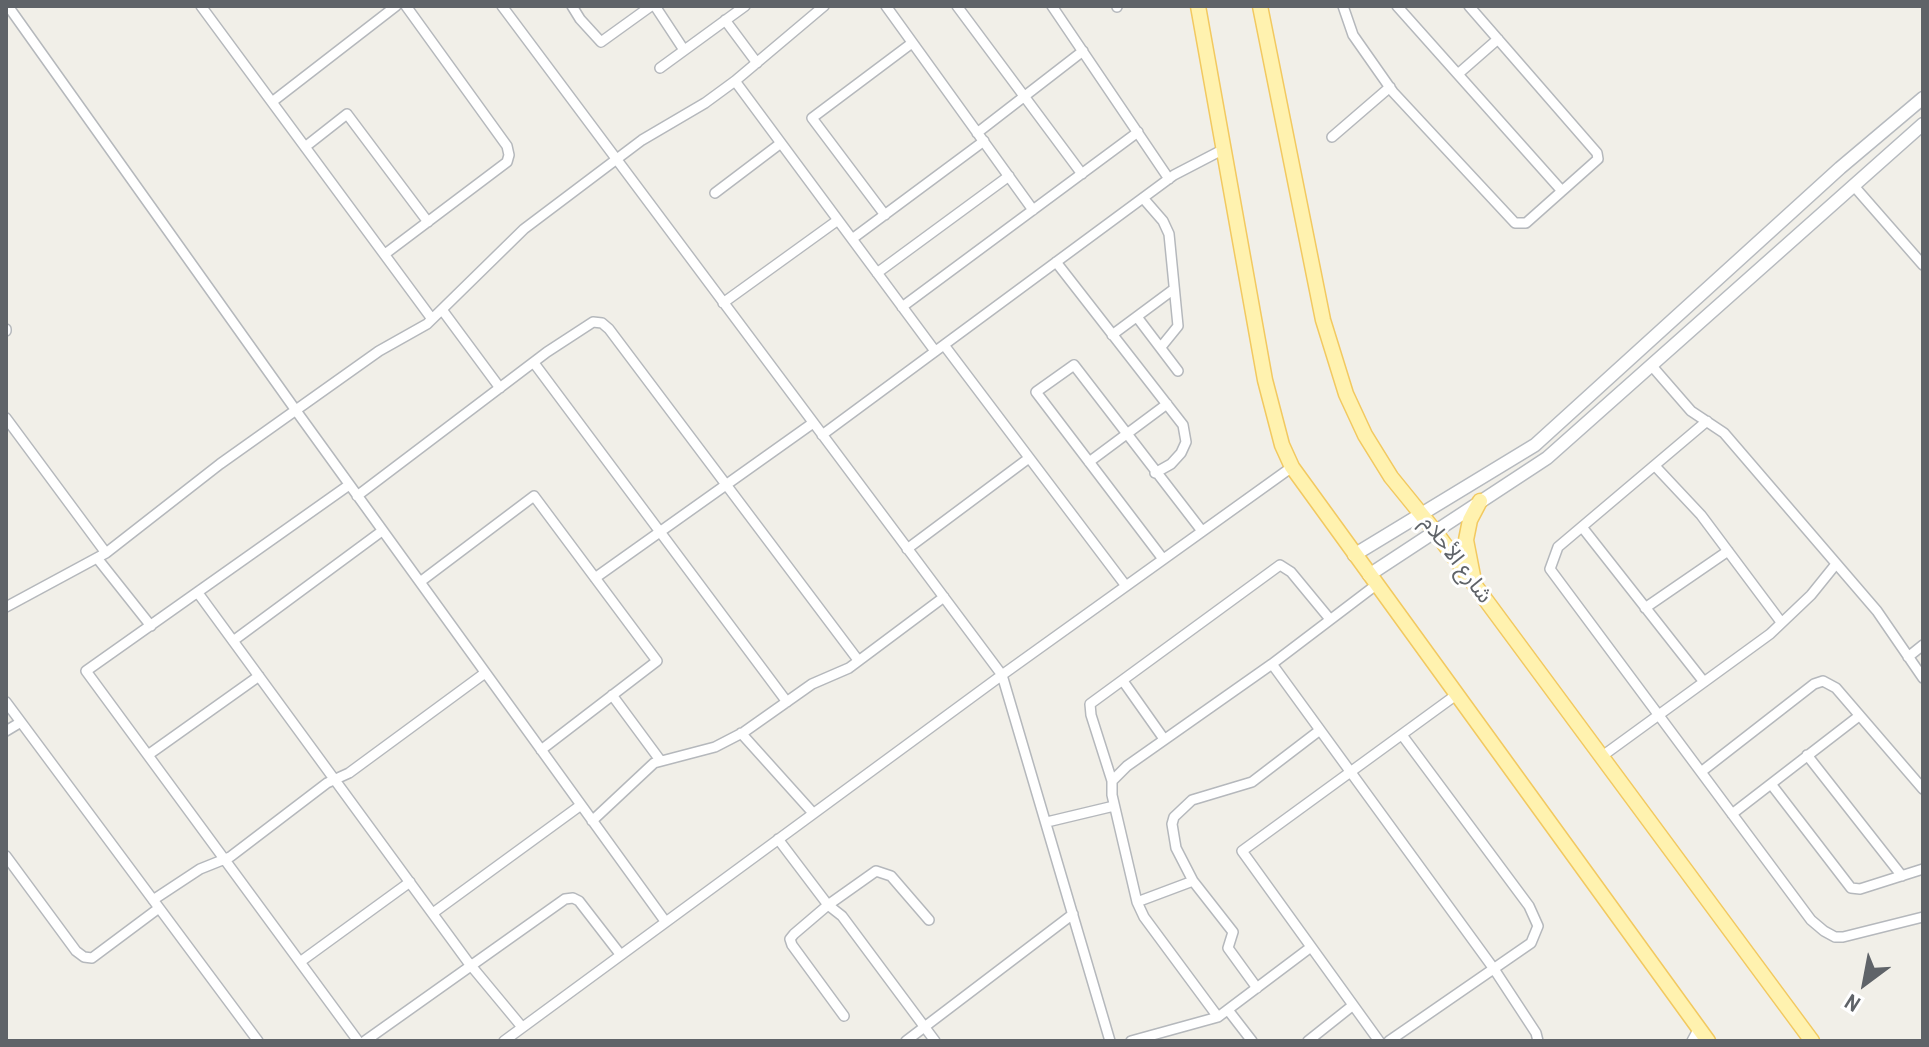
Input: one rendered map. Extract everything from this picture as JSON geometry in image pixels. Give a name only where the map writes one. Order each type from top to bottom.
[{"type":"main road","points":[[1198,6],[1265,380],[1282,445],[1292,467],[1696,1035],[1708,1041]]},
{"type":"main road","name":"شارع الأحلام","points":[[1260,6],[1323,320],[1346,394],[1365,435],[1385,467],[1812,1041]]},
{"type":"main road","points":[[1354,555],[1535,445],[1840,168],[1923,98]]},
{"type":"main road","points":[[1372,580],[1434,530],[1547,458],[1923,124]]},
{"type":"main road","points":[[1840,168],[1853,185]]},
{"type":"main road","points":[[1589,397],[1600,410]]},
{"type":"main road","points":[[1477,588],[1466,552],[1466,540],[1470,520],[1480,501]]},
{"type":"street","points":[[8,6],[382,531],[665,921]]},
{"type":"street","points":[[201,6],[432,319]]},
{"type":"street","points":[[272,102],[396,6]]},
{"type":"street","points":[[385,254],[507,162],[509,155],[507,146],[406,6]]},
{"type":"street","points":[[502,6],[1002,675],[1110,1041]]},
{"type":"street","points":[[572,6],[601,42],[653,6],[684,50]]},
{"type":"street","points":[[6,607],[102,555],[220,464],[379,351],[443,311],[524,229],[642,140],[705,103],[735,81],[824,6]]},
{"type":"street","points":[[886,6],[1033,210]]},
{"type":"street","points":[[957,6],[1082,174]]},
{"type":"street","points":[[1052,6],[1169,179]]},
{"type":"street","points":[[1343,6],[1353,35],[1390,87],[1515,223],[1526,223],[1598,159],[1597,153],[1469,6]]},
{"type":"street","points":[[1397,6],[1562,191]]},
{"type":"street","points":[[660,68],[739,8]]},
{"type":"street","points":[[6,22],[15,15]]},
{"type":"street","points":[[725,20],[757,63]]},
{"type":"street","points":[[1458,74],[1498,39]]},
{"type":"street","points":[[885,215],[812,118],[912,43]]},
{"type":"street","points":[[852,239],[1083,51]]},
{"type":"street","points":[[735,81],[935,351]]},
{"type":"street","points":[[1332,137],[1390,87]]},
{"type":"street","points":[[305,147],[347,114],[428,222]]},
{"type":"street","points":[[902,307],[1138,132]]},
{"type":"street","points":[[715,193],[781,143]]},
{"type":"street","points":[[822,435],[1169,179],[1224,149]]},
{"type":"street","points":[[877,273],[1009,176]]},
{"type":"street","points":[[1853,185],[1923,265]]},
{"type":"street","points":[[1143,198],[1163,221],[1169,234],[1178,326],[1161,347]]},
{"type":"street","points":[[723,303],[838,220]]},
{"type":"street","points":[[1056,262],[1183,425],[1186,442],[1171,464],[1155,473]]},
{"type":"street","points":[[1112,335],[1174,289]]},
{"type":"street","points":[[443,311],[500,388]]},
{"type":"street","points":[[1137,317],[1178,371]]},
{"type":"street","points":[[357,496],[534,363],[593,322],[602,323],[858,660]]},
{"type":"street","points":[[944,345],[1126,586]]},
{"type":"street","points":[[534,363],[787,702]]},
{"type":"street","points":[[1163,559],[1036,392],[1074,365],[1202,531]]},
{"type":"street","points":[[1651,365],[1691,411],[1724,433],[1877,611],[1923,678]]},
{"type":"street","points":[[1089,462],[1167,404]]},
{"type":"street","points":[[6,418],[151,626]]},
{"type":"street","points":[[1707,421],[1558,547],[1550,569],[1811,920],[1835,937],[1859,935],[1923,917]]},
{"type":"street","points":[[595,578],[813,423]]},
{"type":"street","points":[[907,549],[1029,458]]},
{"type":"street","points":[[1655,466],[1701,515],[1781,622]]},
{"type":"street","points":[[504,1041],[1002,675],[1292,467]]},
{"type":"street","points":[[349,485],[86,671],[358,1041]]},
{"type":"street","points":[[420,582],[534,496],[657,661],[541,750]]},
{"type":"street","points":[[1582,527],[1704,682]]},
{"type":"street","points":[[233,641],[382,531]]},
{"type":"street","points":[[1645,608],[1728,551]]},
{"type":"street","points":[[1601,757],[1770,634],[1811,595],[1836,564]]},
{"type":"street","points":[[1218,1017],[1144,917],[1137,902],[1114,806],[1112,781],[1090,704],[1280,565],[1291,572],[1329,618]]},
{"type":"street","points":[[1112,781],[1127,766],[1272,664],[1372,580]]},
{"type":"street","points":[[198,593],[471,966],[522,1027]]},
{"type":"street","points":[[592,821],[654,763],[715,747],[741,733],[812,684],[849,668],[944,597]]},
{"type":"street","points":[[1908,657],[1923,645]]},
{"type":"street","points":[[1272,664],[1494,969],[1536,1033],[1538,1041]]},
{"type":"street","points":[[6,856],[76,951],[92,958],[200,869],[224,859],[349,773],[485,673]]},
{"type":"street","points":[[148,755],[259,676]]},
{"type":"street","points":[[1123,681],[1164,739]]},
{"type":"street","points":[[1701,772],[1814,684],[1823,681],[1836,688],[1923,789]]},
{"type":"street","points":[[612,695],[660,760]]},
{"type":"street","points":[[1379,1041],[1242,851],[1456,695]]},
{"type":"street","points":[[6,702],[258,1041]]},
{"type":"street","points":[[1732,814],[1859,716]]},
{"type":"street","points":[[6,731],[21,722]]},
{"type":"street","points":[[1257,988],[1228,948],[1233,932],[1193,881],[1176,848],[1172,824],[1174,817],[1192,800],[1252,782],[1320,730]]},
{"type":"street","points":[[741,733],[813,813]]},
{"type":"street","points":[[1389,1041],[1531,943],[1538,926],[1534,915],[1402,735]]},
{"type":"street","points":[[1807,755],[1902,876]]},
{"type":"street","points":[[1771,784],[1851,888],[1860,889],[1923,869]]},
{"type":"street","points":[[433,913],[581,805]]},
{"type":"street","points":[[1047,822],[1114,806]]},
{"type":"street","points":[[778,839],[828,905],[842,916],[935,1041]]},
{"type":"street","points":[[844,1016],[790,939],[828,905],[876,871],[884,871],[891,876],[929,920]]},
{"type":"street","points":[[1137,902],[1193,881]]},
{"type":"street","points":[[300,962],[410,882]]},
{"type":"street","points":[[365,1041],[565,899],[579,901],[620,954]]},
{"type":"street","points":[[906,1041],[1073,914]]},
{"type":"street","points":[[1131,1041],[1218,1017],[1311,947]]},
{"type":"street","points":[[1311,1040],[1352,1006]]},
{"type":"street","points":[[1228,1010],[1252,1041]]}]
